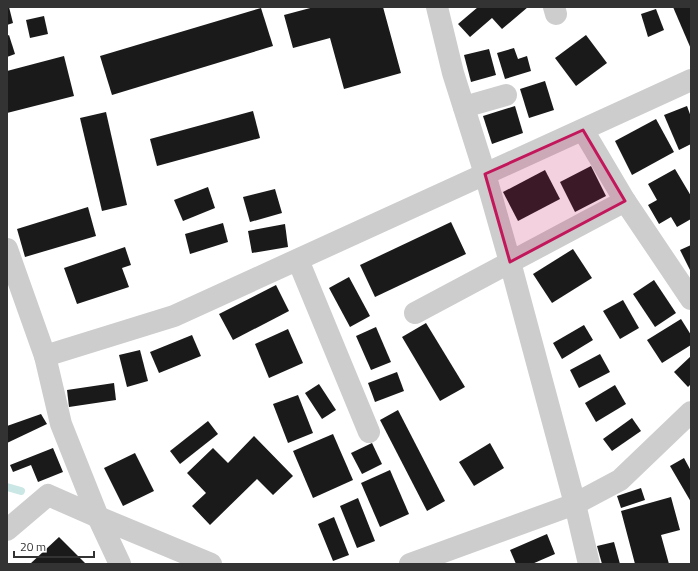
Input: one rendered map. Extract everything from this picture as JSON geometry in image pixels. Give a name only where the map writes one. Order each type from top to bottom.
[{"type":"street","points":[[437,7],[453,73],[485,174],[510,262],[575,504],[589,564]]},
{"type":"street","points":[[45,356],[174,316],[691,80]]},
{"type":"street","points":[[464,107],[506,95]]},
{"type":"street","points":[[583,130],[625,201],[691,299]]},
{"type":"street","points":[[415,313],[625,201]]},
{"type":"street","points":[[7,249],[45,356],[61,424],[98,517],[120,564]]},
{"type":"street","points":[[298,260],[369,432]]},
{"type":"street","points":[[410,564],[575,504],[620,480],[691,412]]},
{"type":"street","points":[[7,530],[48,495],[211,564]]},
{"type":"highlighted area","points":[[583,130],[625,201],[510,262],[485,174]]},
{"type":"building","points":[[7,7],[9,7],[13,23],[7,25]]},
{"type":"building","points":[[314,7],[383,7],[401,73],[344,89],[330,38],[293,48],[284,15]]},
{"type":"building","points":[[478,7],[528,7],[502,29],[492,18],[470,37],[458,24]]},
{"type":"building","points":[[673,7],[691,7],[691,49]]},
{"type":"building","points":[[261,8],[273,46],[112,95],[100,56]]},
{"type":"building","points":[[656,9],[664,30],[648,37],[641,14]]},
{"type":"building","points":[[44,16],[48,34],[30,38],[26,20]]},
{"type":"building","points":[[9,35],[15,54],[7,57],[7,36]]},
{"type":"building","points":[[586,35],[607,63],[576,86],[555,58]]},
{"type":"building","points":[[514,48],[518,59],[527,56],[531,71],[505,79],[497,53]]},
{"type":"building","points":[[489,49],[496,75],[471,82],[464,55]]},
{"type":"building","points":[[64,56],[74,96],[7,113],[7,71]]},
{"type":"building","points":[[545,81],[554,110],[529,118],[520,89]]},
{"type":"building","points":[[515,106],[523,133],[492,144],[483,116]]},
{"type":"building","points":[[687,106],[691,117],[691,144],[679,150],[664,115]]},
{"type":"building","points":[[253,111],[260,138],[157,166],[150,139]]},
{"type":"building","points":[[106,112],[127,205],[102,211],[80,118]]},
{"type":"building","points":[[656,119],[674,152],[632,175],[615,141]]},
{"type":"building","points":[[591,166],[606,196],[575,212],[560,182]]},
{"type":"building","points":[[675,169],[691,196],[691,219],[677,227],[671,217],[659,224],[648,205],[657,200],[648,184]]},
{"type":"building","points":[[545,170],[560,199],[518,221],[503,192]]},
{"type":"building","points":[[208,187],[215,208],[183,221],[174,200]]},
{"type":"building","points":[[275,189],[282,213],[250,222],[243,197]]},
{"type":"building","points":[[88,207],[96,236],[25,257],[17,229]]},
{"type":"building","points":[[451,222],[466,254],[375,297],[360,265]]},
{"type":"building","points":[[223,223],[228,242],[190,254],[185,234]]},
{"type":"building","points":[[285,224],[288,247],[252,253],[248,231]]},
{"type":"building","points":[[691,245],[691,272],[680,250]]},
{"type":"building","points":[[125,247],[131,265],[122,268],[129,287],[77,304],[64,268]]},
{"type":"building","points":[[573,249],[592,278],[552,303],[533,274]]},
{"type":"building","points":[[349,277],[370,316],[350,327],[329,288]]},
{"type":"building","points":[[654,280],[676,313],[655,327],[633,294]]},
{"type":"building","points":[[276,285],[289,311],[233,340],[219,314]]},
{"type":"building","points":[[623,300],[639,328],[620,339],[603,311]]},
{"type":"building","points":[[681,319],[691,335],[691,345],[662,363],[647,340]]},
{"type":"building","points":[[426,323],[465,387],[440,401],[402,337]]},
{"type":"building","points":[[584,325],[593,340],[562,359],[553,343]]},
{"type":"building","points":[[376,327],[391,362],[371,370],[356,336]]},
{"type":"building","points":[[288,329],[303,363],[269,378],[255,344]]},
{"type":"building","points":[[192,335],[201,356],[159,373],[150,352]]},
{"type":"building","points":[[140,350],[148,381],[127,387],[119,355]]},
{"type":"building","points":[[600,354],[610,372],[579,388],[570,370]]},
{"type":"building","points":[[691,356],[691,384],[688,387],[674,372]]},
{"type":"building","points":[[397,372],[404,391],[375,402],[368,383]]},
{"type":"building","points":[[114,383],[116,400],[69,407],[67,390]]},
{"type":"building","points":[[319,384],[336,410],[322,419],[305,393]]},
{"type":"building","points":[[615,385],[626,404],[596,422],[585,403]]},
{"type":"building","points":[[298,395],[313,433],[288,443],[273,404]]},
{"type":"building","points":[[398,410],[445,501],[427,511],[380,420]]},
{"type":"building","points":[[41,414],[47,424],[7,443],[7,426]]},
{"type":"building","points":[[632,418],[641,431],[612,451],[603,439]]},
{"type":"building","points":[[208,421],[218,434],[180,464],[170,451]]},
{"type":"building","points":[[333,434],[353,480],[313,498],[293,451]]},
{"type":"building","points":[[254,436],[293,476],[273,495],[257,479],[210,525],[192,506],[206,493],[187,473],[213,448],[228,463]]},
{"type":"building","points":[[372,443],[382,464],[362,474],[351,453]]},
{"type":"building","points":[[490,443],[504,468],[474,486],[459,462]]},
{"type":"building","points":[[53,448],[63,472],[38,482],[31,465],[13,472],[10,465]]},
{"type":"building","points":[[135,453],[154,491],[123,506],[104,468]]},
{"type":"building","points":[[684,458],[691,471],[691,502],[670,466]]},
{"type":"building","points":[[390,470],[409,514],[380,527],[361,483]]},
{"type":"building","points":[[641,488],[645,500],[621,508],[617,496]]},
{"type":"building","points":[[671,497],[680,530],[661,535],[669,564],[635,564],[621,511]]},
{"type":"building","points":[[358,498],[375,541],[357,548],[340,506]]},
{"type":"building","points":[[334,517],[349,555],[333,561],[318,524]]},
{"type":"building","points":[[547,534],[555,554],[532,564],[516,564],[510,550]]},
{"type":"building","points":[[59,537],[86,564],[30,564]]},
{"type":"building","points":[[614,542],[620,564],[602,564],[597,546]]},
{"type":"waterway","points":[[7,487],[21,491]]}]
